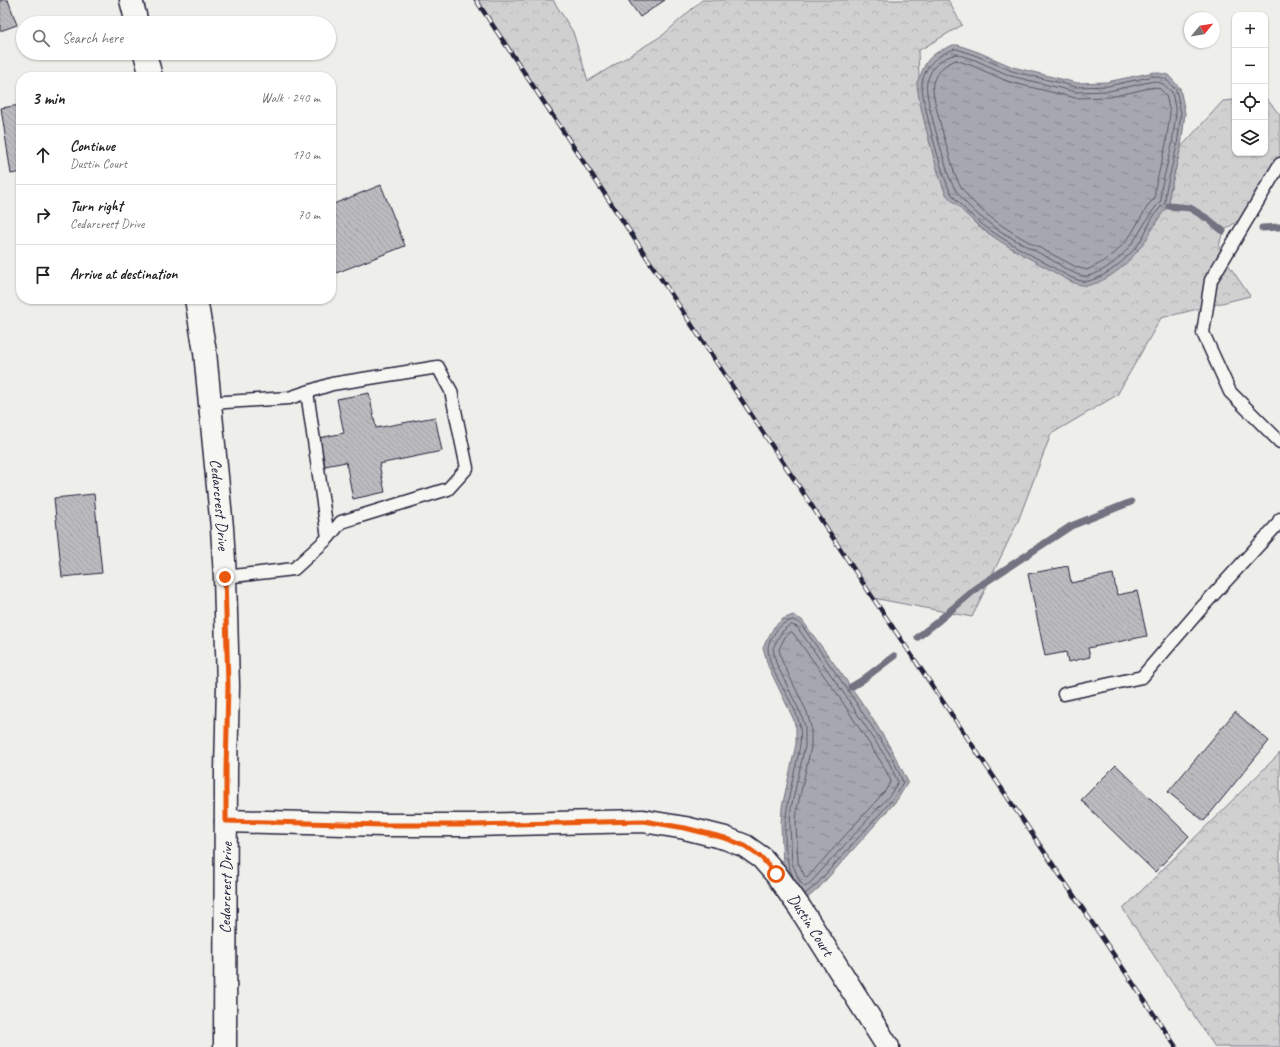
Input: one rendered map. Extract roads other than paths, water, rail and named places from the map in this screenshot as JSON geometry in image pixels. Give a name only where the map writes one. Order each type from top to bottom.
[{"type":"street","points":[[131,0],[135,16]]},
{"type":"street","points":[[147,60],[150,72]]},
{"type":"street","name":"Cedarcrest Drive","points":[[197,304],[205,352],[222,528],[225,577],[228,686],[226,770],[225,1047]]},
{"type":"street","name":"Dustin Court","points":[[226,821],[383,825],[480,825],[644,821],[685,828],[725,838],[745,846],[762,858],[776,874],[800,908],[888,1047]]},
{"type":"lane","points":[[1280,164],[1211,280],[1203,333],[1230,392],[1280,442]]},
{"type":"lane","points":[[210,403],[289,398],[332,384],[438,366],[451,391],[467,468],[448,489],[341,522],[328,538],[294,569],[225,577]]},
{"type":"lane","points":[[307,392],[328,538]]},
{"type":"lane","points":[[1064,694],[1142,677],[1204,605],[1277,525],[1280,519]]},
{"type":"water","points":[[953,45],[958,45],[978,52],[1013,67],[1077,83],[1107,82],[1154,72],[1168,75],[1180,88],[1185,113],[1181,147],[1170,191],[1169,206],[1161,215],[1146,240],[1137,251],[1126,264],[1112,275],[1090,285],[1073,282],[1010,248],[968,217],[947,196],[938,173],[928,138],[917,82],[925,65],[931,57]]},
{"type":"water","points":[[793,615],[802,620],[873,719],[908,782],[897,800],[818,889],[804,901],[783,866],[781,825],[782,807],[796,744],[796,728],[793,718],[768,666],[763,647],[774,627],[783,619]]},
{"type":"waterway","points":[[1169,206],[1190,208],[1208,219],[1223,231]]},
{"type":"waterway","points":[[1262,228],[1280,227]]},
{"type":"waterway","points":[[918,637],[978,587],[1071,526],[1131,502]]},
{"type":"waterway","points":[[851,687],[894,656]]},
{"type":"railway","points":[[476,0],[873,598],[1176,1047]]}]
